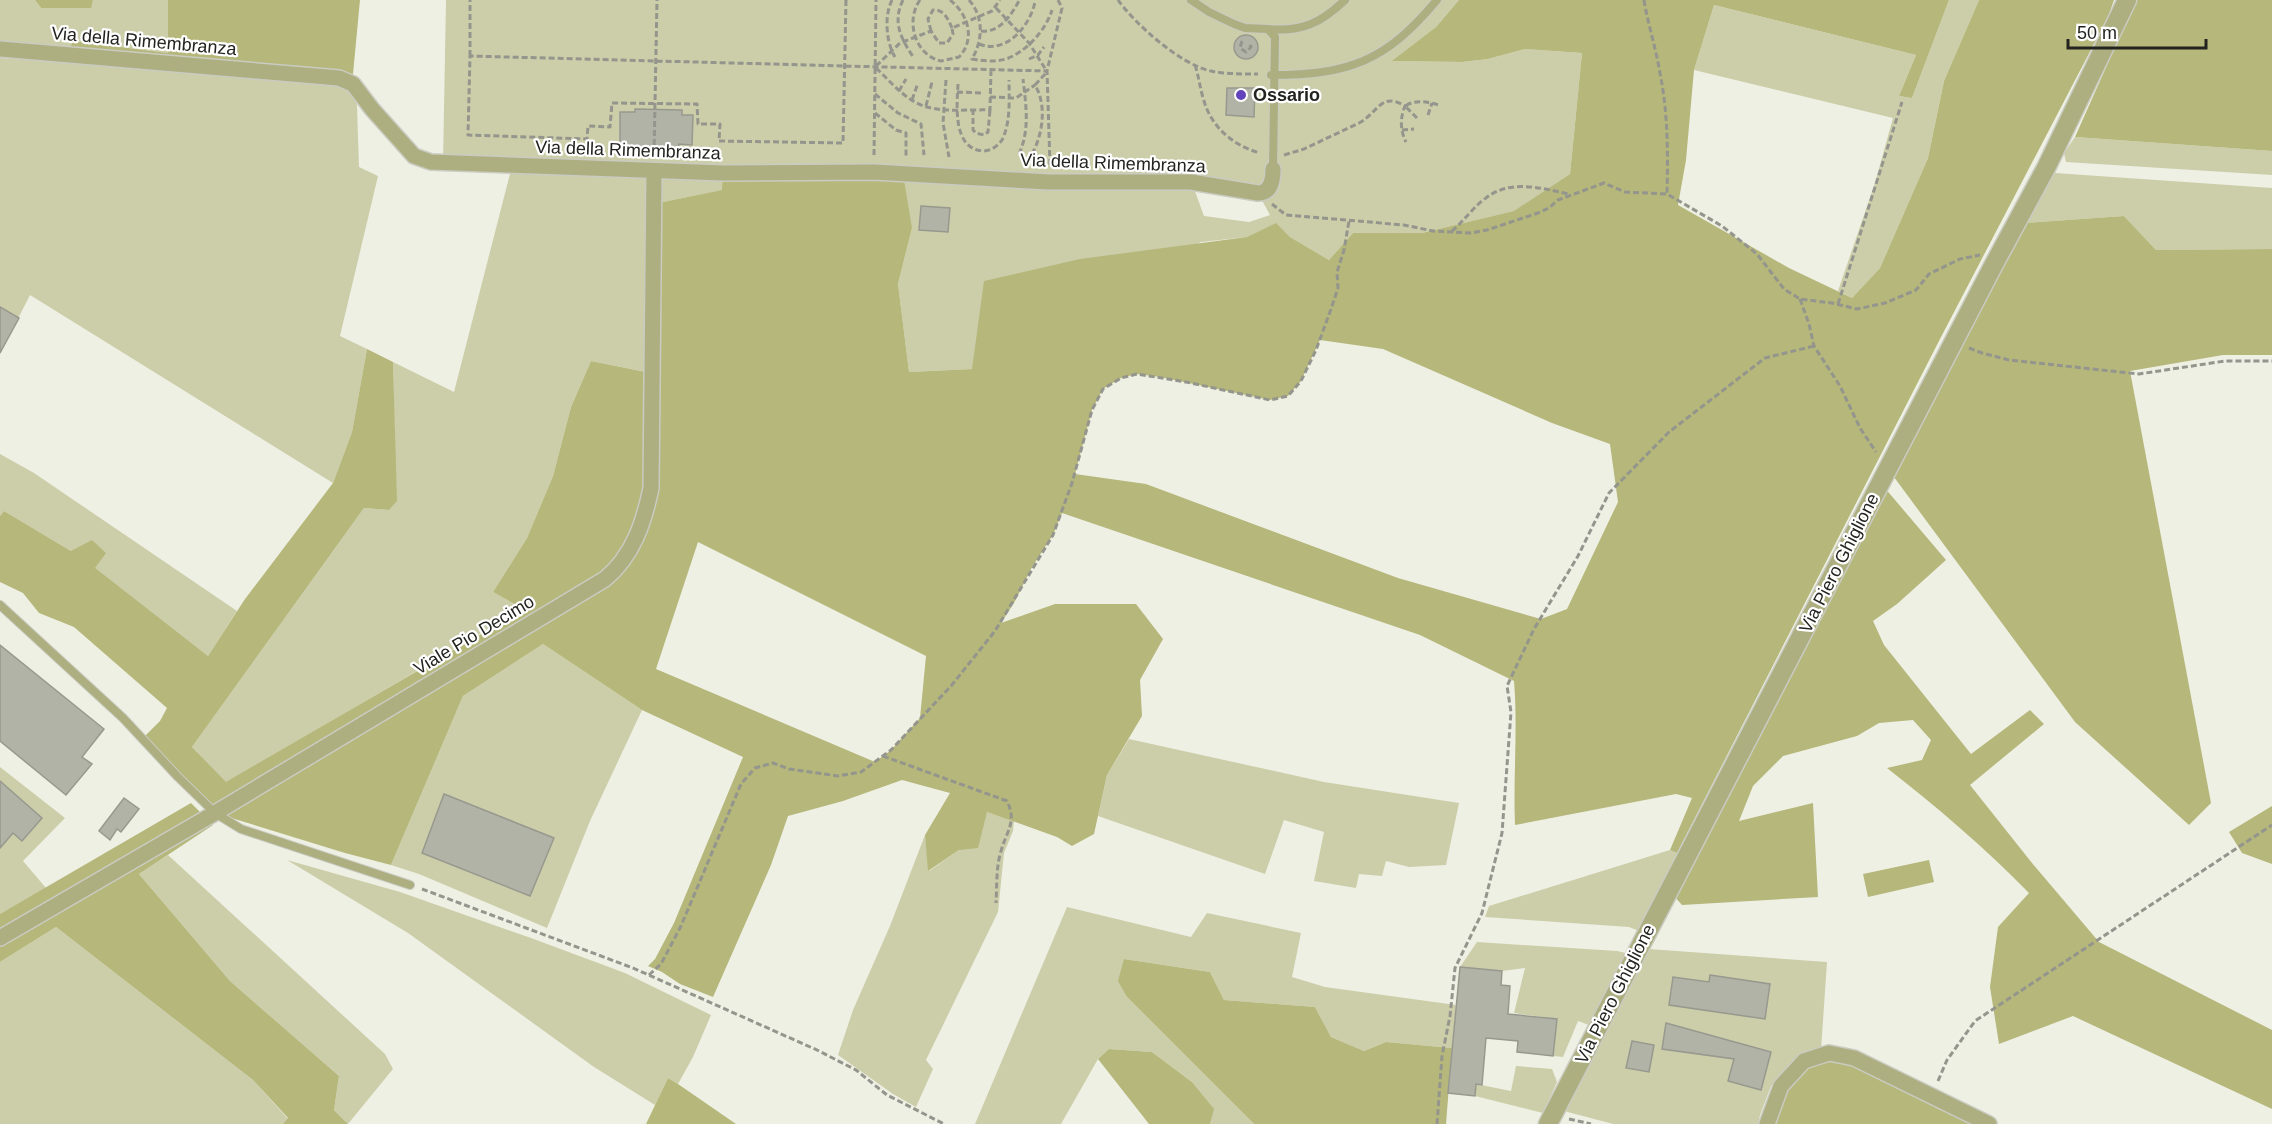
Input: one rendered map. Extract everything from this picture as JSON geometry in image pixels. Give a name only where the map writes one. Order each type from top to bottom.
[{"type":"street","name":"Via Piero Ghiglione","points":[[1548,1124],[1885,473],[2046,168],[2127,0]]},
{"type":"street","name":"Via della Rimembranza","points":[[0,49],[339,78],[353,84],[372,110],[414,156],[424,161],[723,173],[874,172],[1049,182],[1191,182],[1258,193]]},
{"type":"street","points":[[1258,193],[1263,193],[1268,189],[1273,163]]},
{"type":"street","name":"Viale Pio Decimo","points":[[0,938],[215,813],[617,570],[634,543],[645,514],[651,488],[654,171]]},
{"type":"street","points":[[1767,1124],[1781,1086],[1804,1061],[1829,1053],[1854,1058],[1989,1124]]},
{"type":"lane","points":[[1191,0],[1234,24],[1245,28],[1258,27],[1268,30],[1294,29],[1322,20],[1345,0]]},
{"type":"lane","points":[[1272,75],[1328,72],[1356,66],[1400,39],[1437,0]]},
{"type":"lane","points":[[1268,30],[1275,37],[1272,75],[1273,163]]},
{"type":"lane","points":[[0,605],[123,718],[215,813],[241,829],[410,885]]},
{"type":"path","points":[[471,0],[468,135],[587,138],[588,126],[610,127],[612,103],[697,104],[698,124],[720,124],[720,141],[843,143],[846,0]]},
{"type":"path","points":[[654,171],[657,0]]},
{"type":"path","points":[[874,172],[876,0]]},
{"type":"path","points":[[892,0],[887,21],[891,50],[895,57]]},
{"type":"path","points":[[903,0],[899,9],[898,22],[904,41],[914,58]]},
{"type":"path","points":[[920,0],[914,9],[911,21],[915,37],[931,58],[941,61],[954,59],[967,46],[969,33],[967,22],[958,6],[950,0]]},
{"type":"path","points":[[969,0],[973,4],[981,31],[979,44],[972,59],[983,61],[1003,60],[1029,43],[1043,29],[1052,10]]},
{"type":"path","points":[[973,4],[976,0]]},
{"type":"path","points":[[952,28],[992,11],[999,0]]},
{"type":"path","points":[[1058,0],[1062,8]]},
{"type":"path","points":[[1049,182],[1047,71],[1065,0]]},
{"type":"path","points":[[1118,0],[1140,26],[1195,65],[1209,71],[1272,75]]},
{"type":"path","points":[[1644,0],[1666,111],[1667,194]]},
{"type":"path","points":[[981,31],[996,28],[1007,19],[1019,1]]},
{"type":"path","points":[[979,44],[998,46],[1010,41],[1027,22],[1035,2]]},
{"type":"path","points":[[995,7],[1020,31],[1047,71]]},
{"type":"path","points":[[933,10],[941,12],[947,17],[952,28],[951,39],[944,44],[934,39],[931,31],[928,19],[933,10]]},
{"type":"path","points":[[875,67],[891,50],[904,41],[931,31]]},
{"type":"path","points":[[1029,59],[1038,55],[1044,47]]},
{"type":"path","points":[[470,56],[1047,71]]},
{"type":"path","points":[[982,70],[983,61]]},
{"type":"path","points":[[1195,65],[1208,114],[1216,126],[1239,146],[1273,163],[1367,119],[1378,106],[1390,100],[1395,100],[1405,106],[1417,118]]},
{"type":"path","points":[[875,67],[899,91],[926,106],[944,109],[990,110]]},
{"type":"path","points":[[973,110],[973,130],[984,135],[988,132],[990,125],[991,70]]},
{"type":"path","points":[[990,97],[1016,98],[1035,85],[1047,71]]},
{"type":"path","points":[[899,91],[906,79]]},
{"type":"path","points":[[946,80],[944,135],[949,157]]},
{"type":"path","points":[[958,84],[958,122],[964,139],[970,146],[981,151],[1000,143],[1005,133],[1009,80]]},
{"type":"path","points":[[1019,154],[1026,136],[1023,80]]},
{"type":"path","points":[[926,106],[932,82]]},
{"type":"path","points":[[912,100],[918,83]]},
{"type":"path","points":[[1032,154],[1040,135],[1042,122],[1040,93],[1035,85]]},
{"type":"path","points":[[957,92],[982,93]]},
{"type":"path","points":[[875,94],[898,113],[921,124],[924,155]]},
{"type":"path","points":[[1406,142],[1402,130],[1402,114],[1405,106],[1416,102],[1439,105]]},
{"type":"path","points":[[1838,304],[1902,102]]},
{"type":"path","points":[[1428,115],[1432,103]]},
{"type":"path","points":[[874,113],[896,130],[906,133],[906,156]]},
{"type":"path","points":[[1402,130],[1414,129]]},
{"type":"path","points":[[1258,193],[1286,215],[1404,225],[1450,233],[1487,230],[1538,213],[1571,195],[1604,183],[1625,192],[1667,194],[1722,226],[1757,254],[1784,289],[1800,299],[1857,309],[1885,303],[1916,290],[1929,274],[1960,259],[2002,251]]},
{"type":"path","points":[[1450,233],[1485,198],[1504,187],[1536,187],[1571,195]]},
{"type":"path","points":[[649,975],[661,964],[681,926],[741,784],[755,768],[773,764],[789,769],[838,776],[861,772],[883,756],[965,669],[995,631],[1053,535],[1072,483],[1092,410],[1103,389],[1121,378],[1137,374],[1270,400],[1288,396],[1301,381],[1316,350],[1331,309],[1338,288],[1337,272],[1349,221]]},
{"type":"path","points":[[1800,299],[1814,346],[1840,386],[1885,473]]},
{"type":"path","points":[[1954,341],[1982,353],[2010,360],[2139,374],[2225,360],[2272,361]]},
{"type":"path","points":[[1437,1124],[1442,1056],[1450,1016],[1455,968],[1482,913],[1502,833],[1511,712],[1507,686],[1534,629],[1572,566],[1609,494],[1669,432],[1765,358],[1814,346]]},
{"type":"path","points":[[883,756],[1007,801],[1012,812],[1010,830],[1001,851],[996,903]]},
{"type":"path","points":[[1932,1096],[1947,1060],[1975,1021],[2272,825]]},
{"type":"path","points":[[410,885],[495,915],[649,975],[817,1050],[856,1070],[887,1095],[944,1124]]},
{"type":"green space","points":[[0,0],[35,0],[41,8],[90,8],[93,0],[168,0],[168,53],[73,41],[69,50],[0,43]]},
{"type":"green space","points":[[35,0],[93,0],[91,8],[41,8]]},
{"type":"green space","points":[[168,0],[360,0],[353,74],[69,50],[73,41],[168,53]]},
{"type":"green space","points":[[446,0],[1459,0],[1436,27],[1393,61],[1462,62],[1488,59],[1525,49],[1582,53],[1570,174],[1515,211],[1422,233],[1353,233],[1329,260],[1290,237],[1276,224],[1247,237],[1201,242],[972,369],[909,372],[898,284],[912,228],[723,174],[723,190],[653,204],[652,373],[591,361],[571,407],[553,476],[527,538],[493,592],[524,608],[226,783],[192,747],[364,508],[389,510],[396,501],[393,362],[454,392],[512,166],[443,163]],"holes":[[[1192,183],[1258,193],[1270,215],[1249,222],[1204,216]]]},
{"type":"green space","points":[[1459,0],[1949,0],[1912,98],[1899,96],[1916,55],[1714,5],[1694,70],[1686,160],[1678,205],[1789,268],[1852,298],[1880,268],[1928,158],[1944,81],[1979,0],[2114,0],[2108,17],[1677,853],[1670,850],[1692,798],[1676,794],[1515,825],[1514,681],[1420,635],[1062,513],[1053,535],[1032,567],[1001,623],[1055,604],[1136,604],[1163,639],[1140,680],[1142,716],[1107,775],[1094,834],[1072,846],[1057,837],[987,812],[978,848],[959,850],[928,871],[925,835],[950,793],[902,780],[843,801],[788,816],[771,865],[713,997],[680,984],[648,966],[655,959],[674,923],[743,757],[642,710],[543,644],[463,696],[391,865],[215,813],[142,739],[160,721],[167,708],[74,627],[39,613],[23,593],[0,582],[0,516],[4,511],[71,551],[92,540],[106,553],[95,568],[208,656],[245,599],[333,483],[352,432],[367,349],[393,362],[397,501],[389,510],[364,508],[192,747],[226,782],[524,609],[493,592],[527,538],[553,476],[571,407],[591,361],[651,373],[653,204],[722,190],[723,173],[903,174],[912,228],[898,284],[909,372],[972,369],[984,281],[1080,259],[1247,237],[1276,223],[1290,237],[1329,260],[1353,233],[1422,233],[1514,211],[1570,174],[1582,53],[1525,49],[1488,59],[1462,62],[1392,61],[1436,27]],"holes":[[[1320,340],[1383,349],[1552,423],[1610,444],[1618,502],[1567,609],[1541,619],[1398,578],[1146,484],[1075,474],[1092,410],[1103,389],[1121,378],[1137,374],[1160,377],[1270,400],[1288,396],[1301,381]],[[698,542],[926,656],[920,718],[891,750],[875,762],[656,669]]]},
{"type":"green space","points":[[1949,0],[1979,0],[1944,81],[1928,158],[1880,268],[1852,298],[1838,291],[1875,183],[1893,118],[1694,70],[1714,5],[1916,55],[1899,96],[1912,98]]},
{"type":"green space","points":[[2136,0],[2272,0],[2272,151],[2075,137]]},
{"type":"green space","points":[[0,58],[339,78],[353,84],[357,106],[359,167],[378,176],[340,336],[367,349],[352,432],[333,483],[30,295],[0,354]]},
{"type":"green space","points":[[2075,137],[2272,151],[2272,175],[2066,162],[2064,153]]},
{"type":"green space","points":[[2055,173],[2272,188],[2272,249],[2156,250],[2124,216],[2024,223],[2048,177]]},
{"type":"green space","points":[[2124,216],[2156,250],[2272,249],[2272,355],[2223,355],[2130,371],[2211,803],[2189,825],[2075,722],[1891,473],[2024,223]]},
{"type":"green space","points":[[0,454],[34,473],[237,611],[208,656],[71,551],[4,511],[0,516]]},
{"type":"green space","points":[[1884,487],[1946,560],[1897,604],[1873,621],[1884,645],[1971,754],[2030,710],[2044,724],[1970,785],[2099,942],[2272,1030],[2272,1109],[2073,1016],[1999,1044],[1990,987],[1998,927],[2029,893],[1960,828],[1887,768],[1922,760],[1931,740],[1913,720],[1879,723],[1857,736],[1783,756],[1753,786],[1739,821],[1813,803],[1818,897],[1682,905],[1674,896]]},
{"type":"green space","points":[[543,644],[642,710],[590,821],[547,928],[419,874],[391,865],[463,696]]},
{"type":"green space","points":[[1129,739],[1324,782],[1459,803],[1446,865],[1409,867],[1386,861],[1382,876],[1359,874],[1356,888],[1314,881],[1324,832],[1284,820],[1265,874],[1098,816],[1107,775]]},
{"type":"green space","points":[[0,767],[65,818],[23,861],[46,888],[0,914]]},
{"type":"green space","points":[[191,803],[213,825],[139,874],[230,981],[339,1076],[334,1110],[348,1124],[283,1124],[288,1118],[253,1080],[56,927],[0,962],[0,914]]},
{"type":"green space","points":[[2272,806],[2272,864],[2242,853],[2229,832]]},
{"type":"green space","points":[[987,812],[1014,821],[1013,831],[1004,853],[998,912],[926,1060],[933,1069],[916,1107],[893,1094],[838,1055],[853,1010],[890,926],[925,835],[929,871],[959,850]]},
{"type":"green space","points":[[1670,850],[1677,853],[1639,931],[1629,927],[1485,917],[1489,906]]},
{"type":"green space","points":[[168,855],[385,1054],[393,1069],[348,1124],[334,1110],[339,1076],[230,981],[139,874]]},
{"type":"green space","points":[[287,860],[400,892],[531,938],[625,973],[711,1015],[693,1057],[678,1084],[668,1078],[655,1105],[594,1067],[408,933]]},
{"type":"green space","points":[[1929,860],[1934,882],[1868,897],[1863,874]]},
{"type":"green space","points":[[1067,907],[1191,937],[1207,913],[1301,933],[1292,977],[1325,987],[1456,1005],[1452,1048],[1386,1042],[1364,1051],[1331,1037],[1315,1007],[1224,1000],[1210,972],[1124,959],[1127,997],[1254,1124],[1210,1124],[1213,1109],[1192,1082],[1152,1052],[1109,1049],[1098,1059],[1061,1124],[975,1124]]},
{"type":"green space","points":[[56,927],[253,1080],[288,1119],[283,1124],[0,1124],[0,962]]},
{"type":"green space","points":[[1477,942],[1626,953],[1589,1025],[1578,1021],[1563,1057],[1553,1056],[1557,1019],[1514,1013],[1525,968],[1502,971],[1460,967]]},
{"type":"green space","points":[[1649,949],[1827,962],[1821,1050],[1802,1054],[1771,1086],[1758,1124],[1613,1124],[1564,1111]]},
{"type":"green space","points":[[1124,959],[1210,972],[1224,1000],[1315,1007],[1331,1037],[1364,1051],[1386,1042],[1452,1048],[1446,1124],[1254,1124],[1127,997],[1118,981]]},
{"type":"green space","points":[[1109,1049],[1152,1052],[1192,1082],[1214,1109],[1210,1124],[1149,1124],[1098,1059]]},
{"type":"green space","points":[[1828,1060],[1851,1062],[1977,1124],[1772,1124],[1785,1089],[1808,1065]]},
{"type":"green space","points":[[1516,1066],[1552,1069],[1557,1082],[1543,1113],[1475,1096],[1476,1084],[1511,1091]]},
{"type":"green space","points":[[668,1078],[678,1084],[736,1124],[646,1124]]},
{"type":"building","points":[[1246,35],[1254,39],[1258,47],[1254,55],[1246,59],[1238,55],[1234,47],[1238,39]]},
{"type":"building","name":"Ossario","points":[[1227,88],[1255,88],[1254,117],[1226,115]]},
{"type":"building","points":[[635,109],[682,110],[682,115],[693,115],[692,145],[679,144],[678,149],[633,149],[633,145],[620,145],[620,112],[635,112]]},
{"type":"building","points":[[921,206],[950,208],[948,232],[919,230]]},
{"type":"building","points":[[0,307],[19,318],[0,353]]},
{"type":"building","points":[[0,645],[104,729],[82,757],[92,764],[66,795],[0,741]]},
{"type":"building","points":[[0,781],[42,818],[22,841],[13,833],[0,848]]},
{"type":"building","points":[[444,794],[554,838],[530,896],[422,853]]},
{"type":"building","points":[[124,798],[139,809],[121,832],[117,829],[110,840],[99,831]]},
{"type":"building","points":[[1460,967],[1502,971],[1501,985],[1510,986],[1508,1014],[1557,1019],[1553,1056],[1517,1052],[1518,1041],[1486,1038],[1482,1085],[1476,1084],[1475,1096],[1448,1093]]},
{"type":"building","points":[[1710,975],[1770,984],[1765,1019],[1669,1005],[1673,977],[1709,982]]},
{"type":"building","points":[[1666,1023],[1771,1052],[1761,1090],[1728,1081],[1734,1059],[1662,1049]]},
{"type":"building","points":[[1632,1041],[1654,1045],[1649,1072],[1626,1068]]},
{"type":"place","name":"Ossario","points":[[1241,95]]}]
